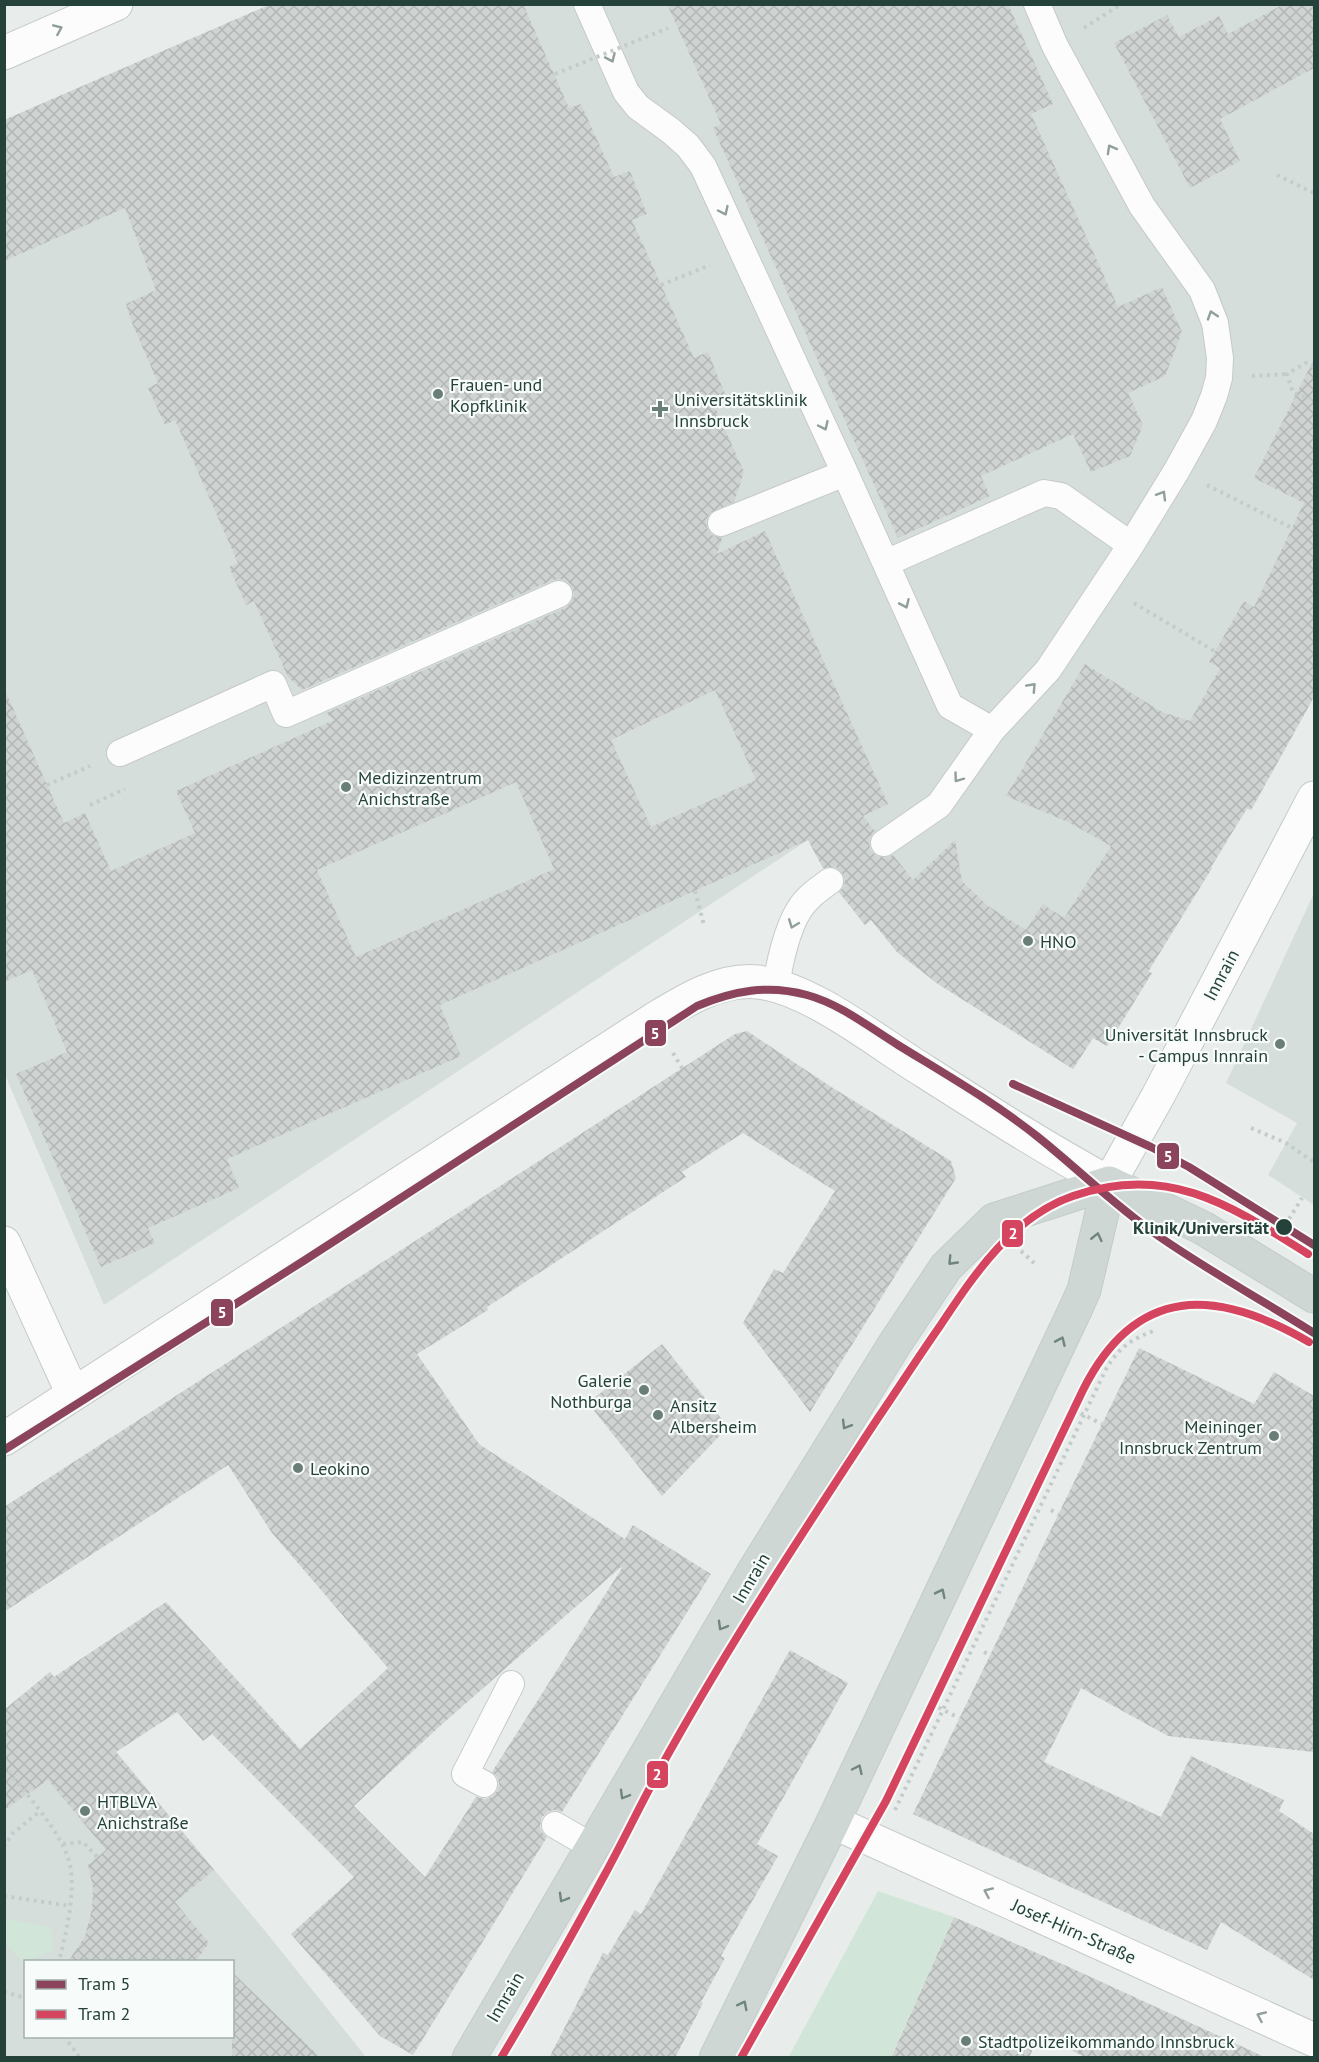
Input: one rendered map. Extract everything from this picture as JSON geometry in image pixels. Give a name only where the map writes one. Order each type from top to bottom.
[{"type":"main road","points":[[1109,1183],[1203,1228],[1314,1296]]},
{"type":"main road","name":"Innrain","points":[[716,2058],[833,1822],[1080,1299],[1109,1183]]},
{"type":"main road","name":"Innrain","points":[[469,2058],[751,1576],[818,1472],[894,1345],[946,1267],[994,1220],[1109,1183]]},
{"type":"street","points":[[4,52],[116,4]]},
{"type":"street","name":"Innrain","points":[[1109,1183],[1158,1096],[1314,798]]},
{"type":"street","points":[[4,1439],[676,1006],[718,986],[757,982],[777,986],[814,1002],[1007,1123],[1109,1183]]},
{"type":"street","points":[[4,1243],[73,1394]]},
{"type":"street","name":"Josef-Hirn-Straße","points":[[833,1822],[1314,2040]]},
{"type":"lane","points":[[587,4],[626,92],[638,107],[688,146],[703,166],[845,472],[950,706],[992,730]]},
{"type":"lane","points":[[884,843],[939,805],[992,730],[1048,670],[1131,545],[1177,470],[1204,421],[1219,378],[1220,358],[1215,323],[1202,290],[1142,206],[1055,46],[1037,4]]},
{"type":"lane","points":[[722,523],[845,472]]},
{"type":"lane","points":[[886,563],[1044,493],[1060,496],[1131,545]]},
{"type":"lane","points":[[120,753],[273,684],[286,714],[559,594]]},
{"type":"lane","points":[[777,986],[778,965],[799,910],[812,894],[830,881]]},
{"type":"lane","points":[[484,1784],[465,1774],[511,1684]]},
{"type":"lane","points":[[555,1825],[593,1847]]},
{"type":"path","points":[[1055,46],[1121,4]]},
{"type":"path","points":[[555,74],[668,28]]},
{"type":"path","points":[[1277,175],[1314,193]]},
{"type":"path","points":[[661,285],[743,252]]},
{"type":"path","points":[[1314,366],[1306,363],[1287,374],[1293,393],[1314,400]]},
{"type":"path","points":[[1177,470],[1292,528]]},
{"type":"path","points":[[1104,586],[1215,652]]},
{"type":"path","points":[[47,785],[120,753]]},
{"type":"path","points":[[695,891],[704,925]]},
{"type":"path","points":[[1251,1128],[1286,1143],[1314,1162]]},
{"type":"path","points":[[1289,1219],[1302,1198]]},
{"type":"path","points":[[1014,1245],[1034,1263]]},
{"type":"path","points":[[892,1817],[1084,1415],[1116,1353],[1134,1338],[1156,1330]]},
{"type":"path","points":[[1074,1410],[1102,1424]]},
{"type":"path","points":[[1051,1510],[1058,1514]]},
{"type":"path","points":[[984,1652],[990,1655]]},
{"type":"path","points":[[4,1766],[63,1844],[71,1870],[71,1906],[59,1960]]},
{"type":"path","points":[[4,1847],[12,1834],[39,1812]]},
{"type":"path","points":[[63,1844],[83,1842],[97,1857]]},
{"type":"path","points":[[4,1896],[71,1906]]},
{"type":"path","points":[[4,1992],[24,1997]]},
{"type":"path","points":[[65,2038],[80,2058]]},
{"type":"shaded area","name":"Universitätsklinik Innsbruck","points":[[271,5],[1314,5],[1314,697],[1251,810],[1247,809],[1211,867],[1148,971],[1152,973],[1107,1046],[1093,1038],[1073,1069],[938,984],[897,952],[871,920],[865,925],[830,881],[808,840],[104,1305],[5,1075],[4,121]]},
{"type":"shaded area","name":"Universität Innsbruck - Campus Innrain","points":[[1314,893],[1314,1205],[1268,1175],[1297,1123],[1226,1083]]},
{"type":"shaded area","name":"HTBLVA Anichstraße","points":[[50,1672],[266,1932],[366,2057],[5,2058],[5,1710]]},
{"type":"green space","points":[[878,1891],[954,1917],[891,2057],[788,2058]]},
{"type":"green space","points":[[5,1918],[51,1928],[53,1950],[30,1960],[24,1960],[23,1963],[5,1942]]},
{"type":"building","points":[[271,4],[523,4],[569,108],[581,104],[614,177],[630,171],[647,214],[632,220],[694,358],[708,352],[725,394],[712,400],[744,472],[734,502],[710,513],[706,520],[707,528],[712,535],[722,538],[717,554],[765,531],[888,804],[863,816],[875,831],[870,837],[871,851],[885,858],[893,855],[913,880],[955,840],[962,881],[988,906],[1026,930],[1043,904],[1064,918],[1111,846],[1068,822],[1006,796],[1085,664],[1162,712],[1190,721],[1220,668],[1209,662],[1244,601],[1254,607],[1304,503],[1254,478],[1314,359],[1314,697],[1251,810],[1247,808],[1211,867],[1148,972],[1152,973],[1107,1046],[1093,1038],[1073,1069],[938,984],[897,952],[871,920],[865,925],[839,892],[844,887],[845,880],[842,873],[836,867],[823,868],[808,840],[440,1005],[461,1056],[227,1159],[239,1188],[148,1228],[155,1243],[101,1267],[16,1074],[67,1052],[32,970],[4,982],[4,688],[64,823],[85,813],[111,871],[195,833],[176,791],[334,720],[326,713],[565,608],[574,596],[573,589],[568,582],[561,579],[553,580],[302,690],[288,677],[254,601],[246,605],[229,567],[238,563],[175,420],[165,425],[148,388],[158,383],[126,304],[156,290],[125,208],[4,261],[4,120]],"holes":[[[715,690],[756,780],[651,827],[611,740]],[[516,782],[554,869],[356,957],[317,870]]]},
{"type":"building","points":[[667,4],[1008,4],[1053,104],[1031,114],[1118,307],[1162,287],[1182,332],[1165,376],[1128,393],[1143,425],[1130,456],[1091,472],[1073,434],[981,476],[990,496],[898,538],[713,128],[721,124]]},
{"type":"building","points":[[1284,4],[1314,4],[1314,68],[1220,119],[1240,161],[1190,188],[1114,43],[1167,15],[1179,37],[1219,16],[1228,34]]},
{"type":"building","points":[[747,1031],[833,1088],[951,1161],[956,1178],[810,1412],[743,1323],[774,1269],[783,1273],[835,1191],[743,1133],[682,1172],[686,1177],[487,1307],[488,1310],[417,1354],[479,1444],[625,1539],[633,1525],[711,1574],[562,1812],[554,1810],[542,1817],[540,1826],[547,1837],[413,2055],[380,2036],[291,1934],[354,1877],[212,1734],[203,1741],[177,1712],[116,1752],[214,1870],[175,1902],[209,1943],[196,1960],[69,1960],[85,1936],[92,1909],[93,1888],[88,1865],[106,1850],[48,1780],[4,1810],[4,1710],[50,1672],[54,1677],[166,1602],[300,1749],[388,1668],[272,1533],[228,1465],[4,1612],[4,1507],[735,1034]],"holes":[[[621,1567],[492,1772],[499,1783],[497,1791],[485,1799],[476,1797],[425,1877],[354,1806],[440,1726]]]},
{"type":"building","name":"Ansitz Albersheim","points":[[662,1344],[728,1427],[662,1496],[588,1403]]},
{"type":"building","points":[[1139,1348],[1254,1404],[1274,1372],[1314,1396],[1314,1752],[1168,1736],[1081,1688],[1044,1762],[1161,1817],[1191,1756],[1284,1800],[1279,1811],[1314,1834],[1314,1980],[1221,1922],[1207,1950],[913,1814]]},
{"type":"building","points":[[790,1650],[848,1683],[757,1844],[778,1856],[721,1956],[725,1958],[675,2058],[549,2058],[603,1953],[608,1955],[635,1910],[641,1914]]},
{"type":"building","points":[[954,1917],[1267,2058],[1087,2058],[1039,2035],[1029,2058],[891,2058]]},
{"type":"building","points":[[234,1974],[321,2058],[232,2058]]},
{"type":"tram line","name":"5","points":[[4,1450],[305,1260],[697,1006],[724,996],[751,991],[778,990],[807,995],[831,1004],[854,1017],[1021,1124],[1157,1235],[1314,1333]]},
{"type":"tram line","name":"5","points":[[1013,1084],[1151,1147],[1189,1167],[1314,1245]]},
{"type":"tram line","name":"2","points":[[501,2058],[579,1922],[695,1706],[746,1623],[851,1459],[953,1307],[981,1268],[1013,1233],[1031,1218],[1073,1196],[1107,1187],[1139,1184],[1169,1187],[1197,1194],[1224,1205],[1308,1254]]},
{"type":"tram line","name":"2","points":[[741,2058],[886,1801],[1083,1390],[1104,1355],[1128,1330],[1153,1314],[1181,1306],[1211,1306],[1242,1312],[1275,1324],[1309,1342]]},
{"type":"place","name":"Frauen- und Kopfklinik","points":[[438,394]]},
{"type":"place","name":"Universitätsklinik Innsbruck","points":[[660,409]]},
{"type":"place","name":"Medizinzentrum Anichstraße","points":[[346,787]]},
{"type":"place","name":"HNO","points":[[1028,941]]},
{"type":"place","name":"Universität Innsbruck - Campus Innrain","points":[[1280,1044]]},
{"type":"place","name":"Klinik/Universität","points":[[1284,1227]]},
{"type":"place","name":"Galerie Nothburga","points":[[644,1390]]},
{"type":"place","name":"Ansitz Albersheim","points":[[658,1415]]},
{"type":"place","name":"Meininger Innsbruck Zentrum","points":[[1274,1436]]},
{"type":"place","name":"Leokino","points":[[298,1468]]},
{"type":"place","name":"HTBLVA Anichstraße","points":[[85,1811]]},
{"type":"place","name":"Stadtpolizeikommando Innsbruck","points":[[966,2041]]}]
